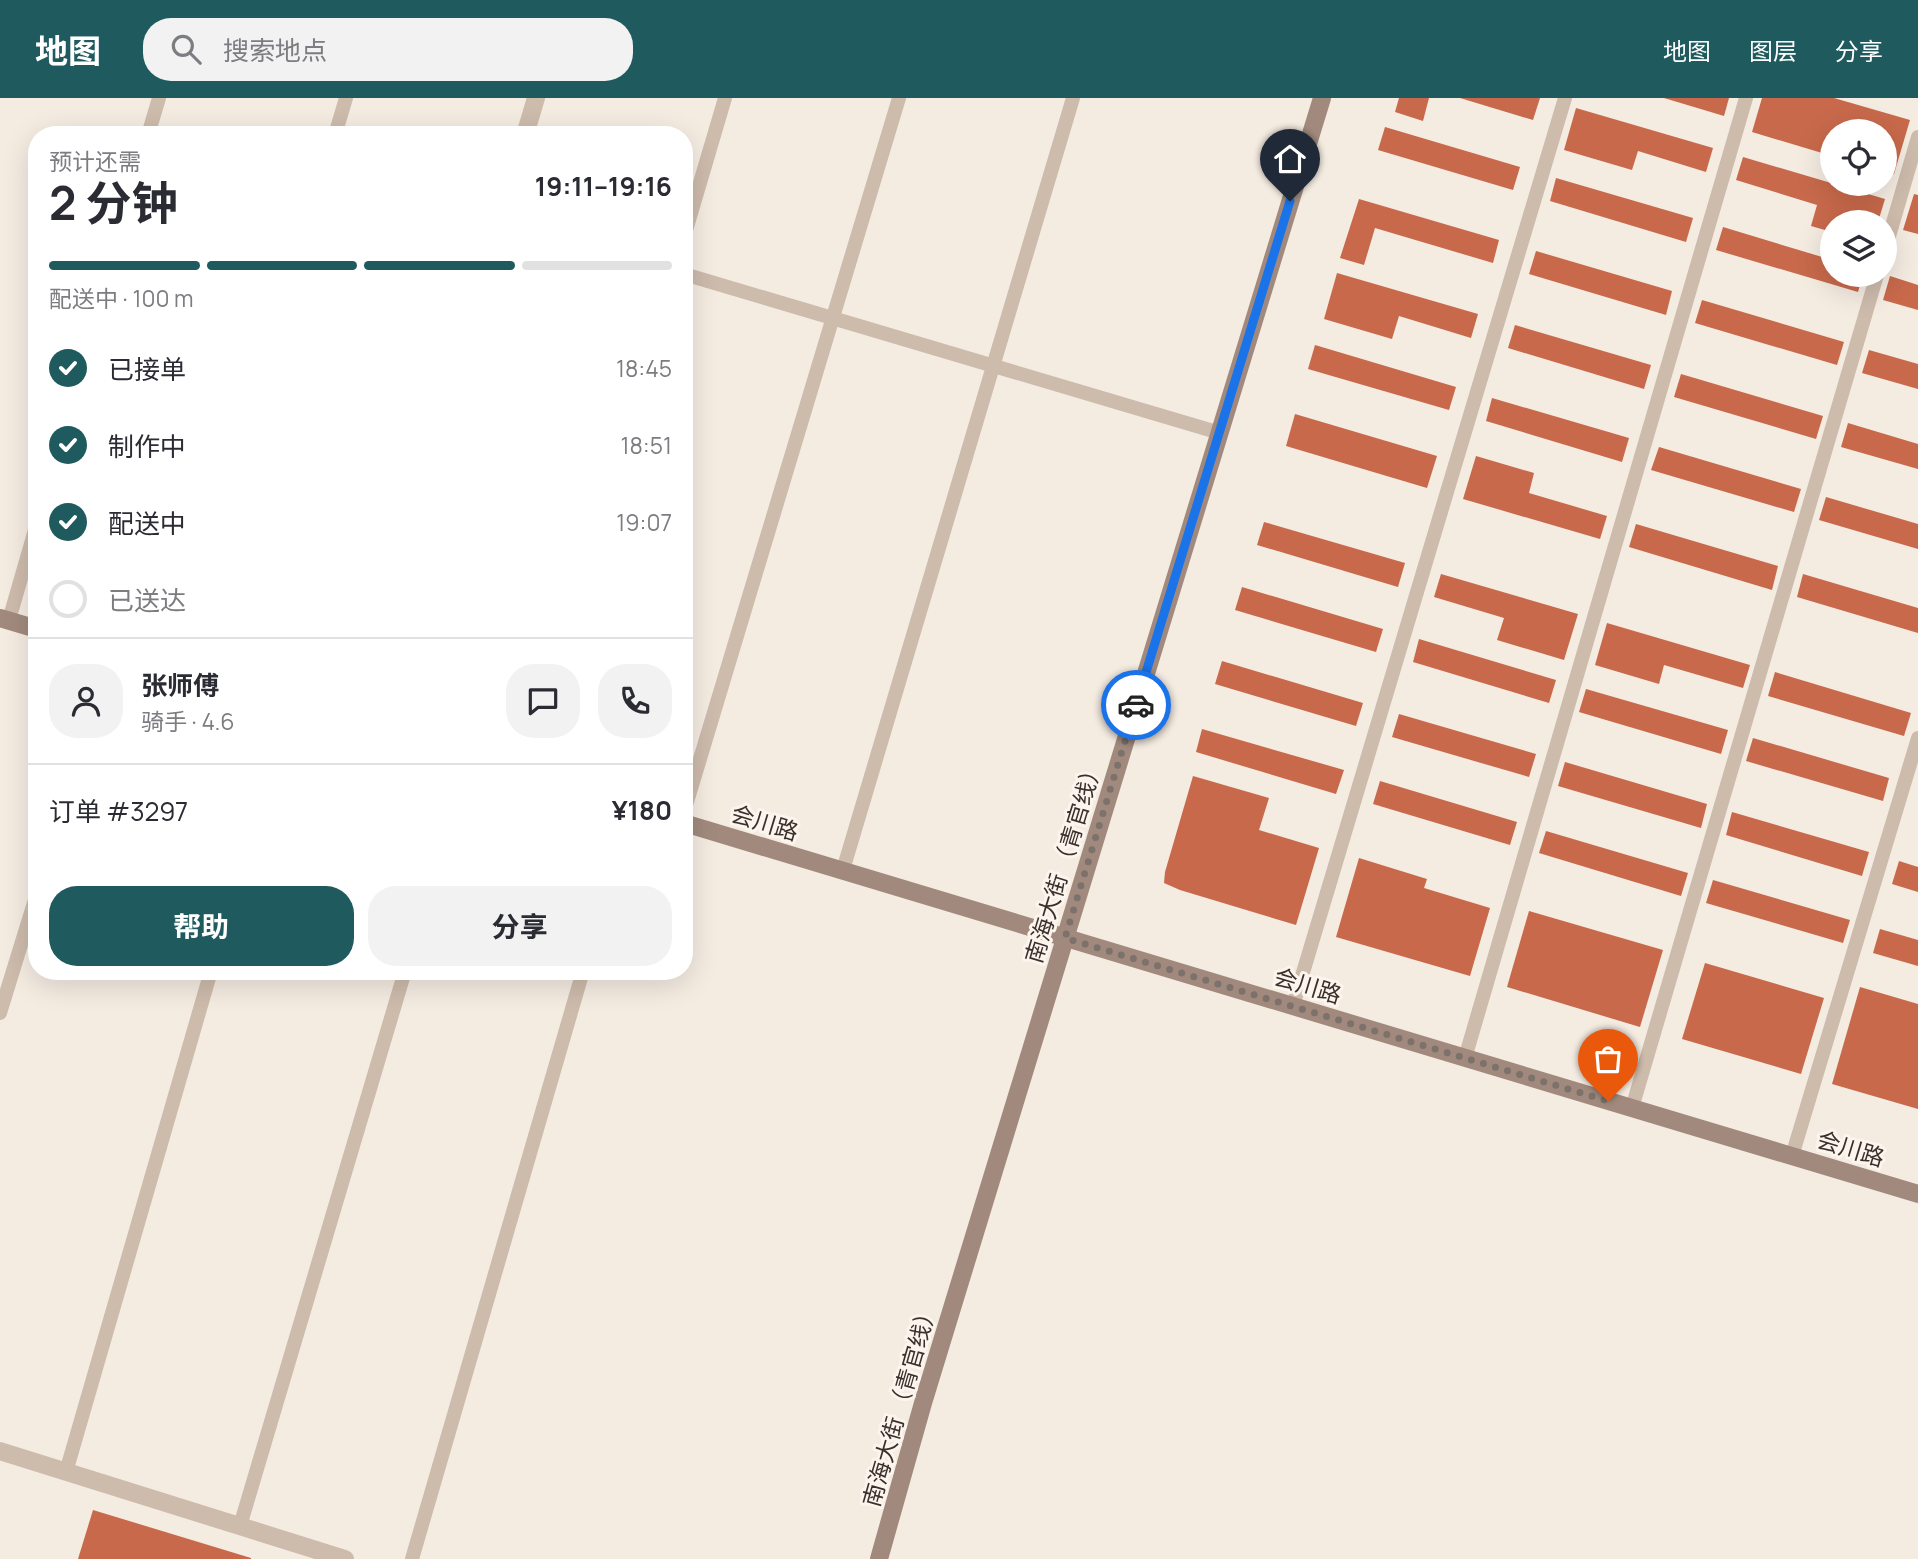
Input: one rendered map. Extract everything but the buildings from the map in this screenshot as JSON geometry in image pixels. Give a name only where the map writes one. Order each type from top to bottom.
[{"type":"main road","name":"南海大街 （青官线）","points":[[879,1559],[923,1403],[1322,98]]},
{"type":"main road","points":[[4,619],[28,626]]},
{"type":"main road","name":"会川路","points":[[693,826],[1918,1194]]},
{"type":"street","points":[[528,126],[536,98]]},
{"type":"street","points":[[0,1451],[345,1559]]},
{"type":"lane","points":[[151,126],[159,98]]},
{"type":"lane","points":[[337,126],[345,98]]},
{"type":"lane","points":[[693,206],[725,98]]},
{"type":"lane","points":[[693,782],[899,98]]},
{"type":"lane","points":[[842,870],[1073,98]]},
{"type":"lane","points":[[1293,1006],[1565,98]]},
{"type":"lane","points":[[1465,1058],[1746,98]]},
{"type":"lane","points":[[1897,210],[1918,137]]},
{"type":"lane","points":[[693,277],[1220,433]]},
{"type":"lane","points":[[1632,1108],[1874,287]]},
{"type":"lane","points":[[4,619],[28,549]]},
{"type":"lane","points":[[1792,1156],[1918,738]]},
{"type":"lane","points":[[0,1013],[28,922]]},
{"type":"lane","points":[[66,1472],[208,980]]},
{"type":"lane","points":[[240,1526],[402,980]]},
{"type":"lane","points":[[412,1559],[580,980]]},
{"type":"way so far","points":[[1136,705],[1065,938],[1608,1101]]},
{"type":"route","points":[[1136,705],[1290,201]]}]
